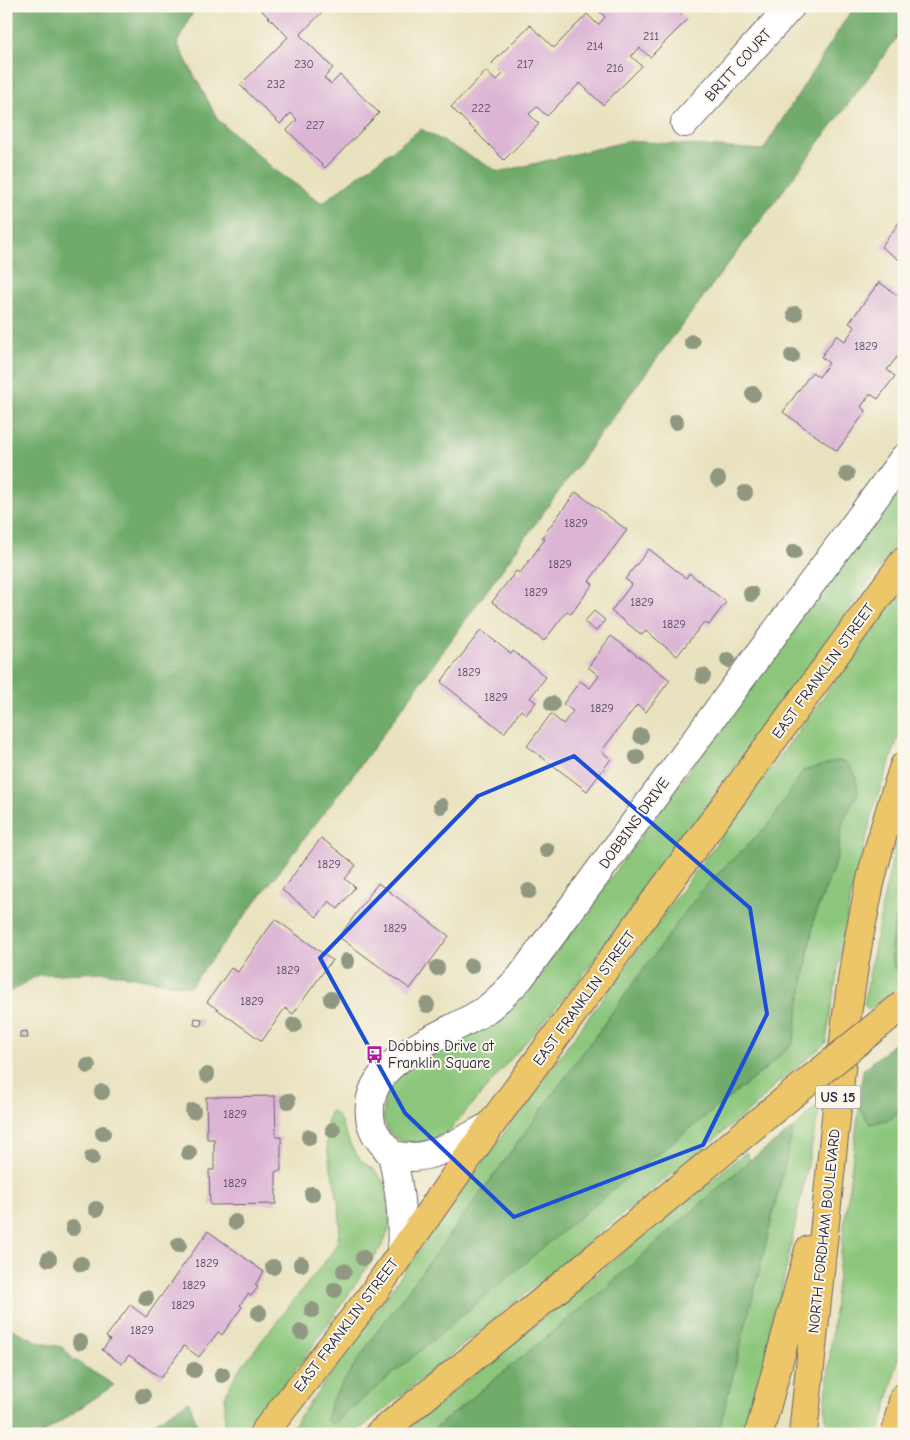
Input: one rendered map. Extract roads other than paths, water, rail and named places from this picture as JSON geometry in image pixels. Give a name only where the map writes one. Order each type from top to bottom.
[{"type":"main road","name":"EAST FRANKLIN STREET","points":[[263,1434],[372,1295],[490,1126],[904,561]]},
{"type":"main road","name":"NORTH FORDHAM BOULEVARD","points":[[803,1434],[846,1022],[854,964],[877,856],[904,766]]},
{"type":"main road","points":[[379,1434],[904,1004]]},
{"type":"main road","points":[[760,1434],[831,1168]]},
{"type":"main road","points":[[895,1434],[904,1397]]},
{"type":"street","name":"BRITT COURT","points":[[685,123],[791,6]]},
{"type":"street","name":"DOBBINS DRIVE","points":[[401,1253],[400,1196],[392,1156],[377,1137],[370,1118],[370,1100],[373,1089],[388,1068],[414,1049],[484,1010],[503,996],[520,978],[904,458]]},
{"type":"street","points":[[392,1156],[412,1157],[426,1155],[444,1149],[490,1126]]},
{"type":"place","name":"Dobbins Drive at Franklin Square","points":[[374,1055]]}]
